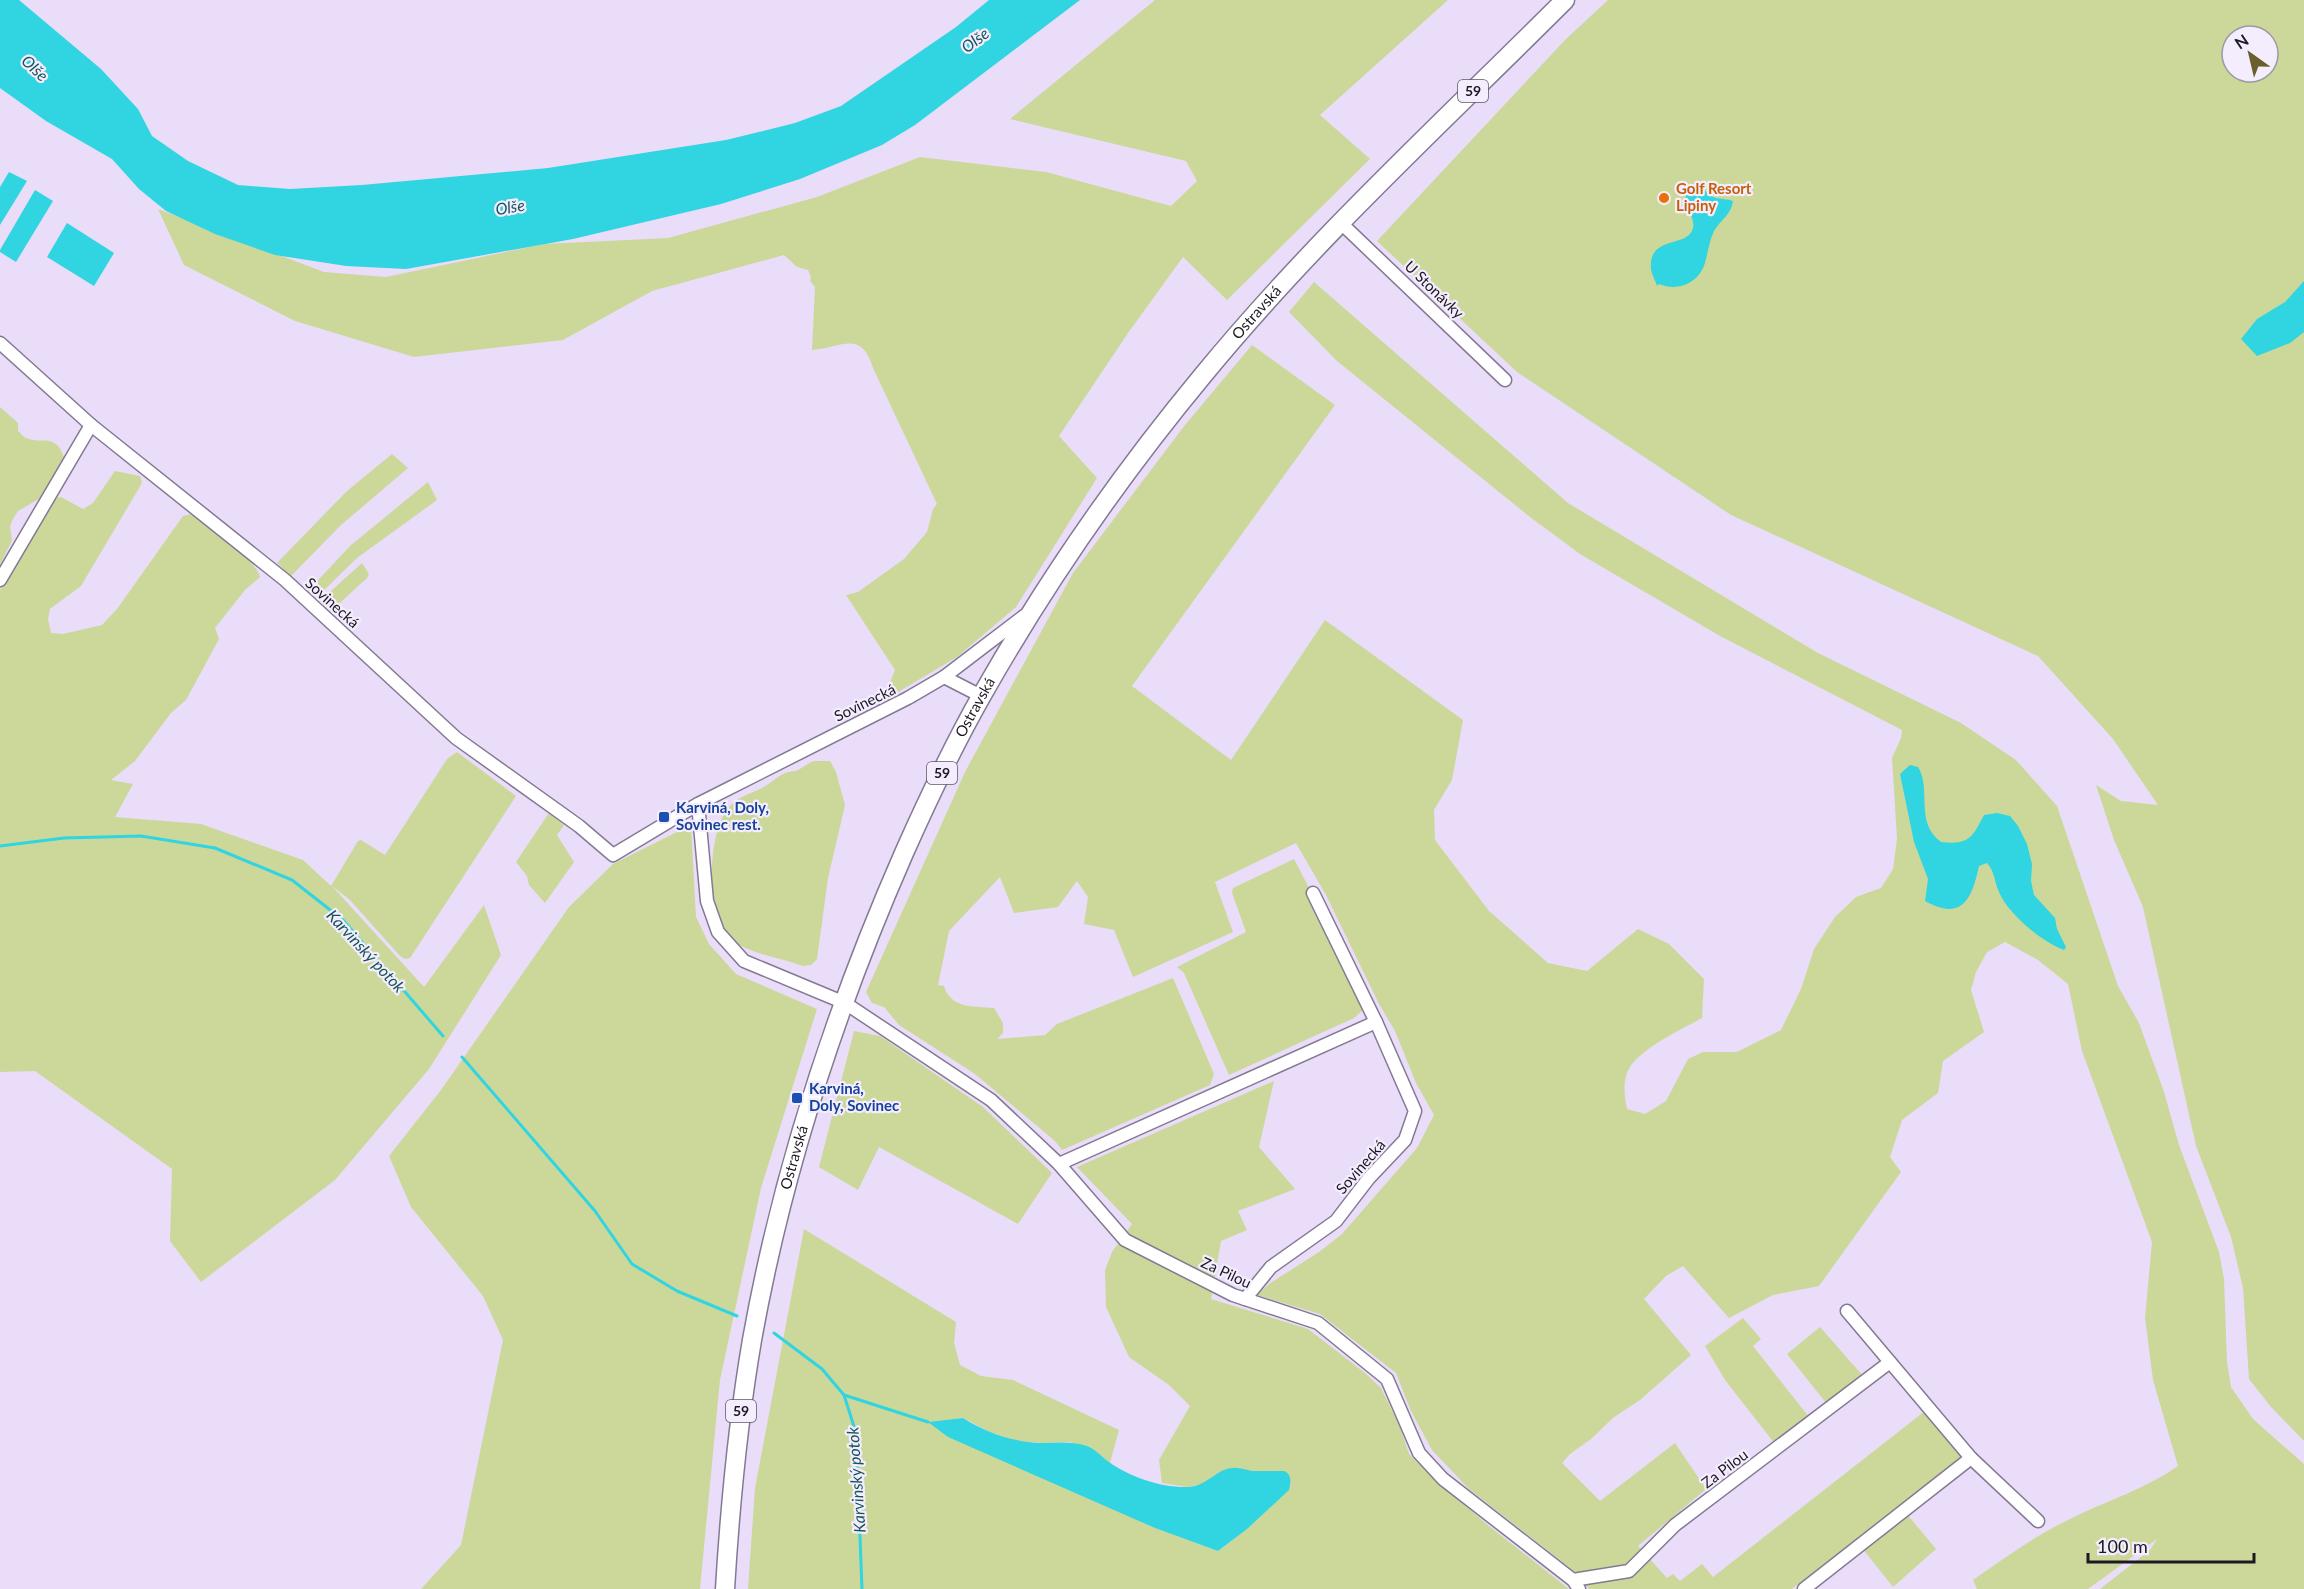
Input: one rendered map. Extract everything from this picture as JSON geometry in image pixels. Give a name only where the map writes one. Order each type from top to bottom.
[{"type":"main road","name":"Ostravská","points":[[724,1589],[741,1411],[759,1304],[806,1116],[844,1003],[880,909],[921,815],[981,696],[1064,561],[1145,448],[1224,350],[1321,243],[1565,0]]},
{"type":"street","name":"U Stonávky","points":[[1341,223],[1505,380]]},
{"type":"street","points":[[0,343],[91,425],[0,580]]},
{"type":"street","name":"Sovinecká","points":[[91,425],[285,580],[456,738],[579,826],[613,855],[698,804],[908,698],[944,677],[1033,609]]},
{"type":"street","points":[[944,677],[981,696]]},
{"type":"street","points":[[698,804],[707,901],[718,932],[744,961],[844,1003]]},
{"type":"street","name":"Sovinecká","points":[[1245,1299],[1271,1267],[1336,1221],[1369,1178],[1406,1140],[1415,1111],[1376,1022],[1313,893]]},
{"type":"street","name":"Za Pilou","points":[[844,1003],[992,1100],[1059,1164],[1125,1240],[1233,1295],[1318,1323],[1388,1378],[1419,1453],[1443,1479],[1576,1585],[1629,1571],[1675,1525],[1890,1362]]},
{"type":"street","points":[[1059,1164],[1376,1022]]},
{"type":"street","points":[[1847,1311],[1971,1458],[2038,1521]]},
{"type":"street","points":[[1804,1589],[1971,1458]]},
{"type":"green space","points":[[1155,0],[1448,0],[1320,115],[1370,159],[1227,300],[1183,257],[1128,333],[1059,436],[1097,478],[1016,607],[957,657],[883,701],[895,670],[846,595],[858,592],[904,559],[927,532],[933,509],[937,504],[863,348],[849,344],[812,350],[815,287],[810,281],[808,270],[797,267],[784,255],[652,291],[563,340],[414,357],[295,321],[184,265],[158,209],[324,272],[386,277],[544,244],[668,238],[817,197],[920,157],[1046,172],[1171,206],[1197,181],[1186,161],[1010,119]]},
{"type":"green space","points":[[1608,0],[2304,0],[2304,1441],[2271,1407],[2249,1379],[2243,1288],[2231,1237],[2196,1146],[2143,907],[2114,840],[2096,785],[2121,801],[2158,805],[2113,739],[2038,656],[1731,515],[1517,372],[1377,241],[1565,40]]},
{"type":"green space","points":[[1314,282],[1568,503],[1818,653],[1961,723],[2016,760],[2057,806],[2118,986],[2139,1023],[2164,1092],[2179,1145],[2219,1252],[2224,1279],[2227,1362],[2231,1387],[2253,1419],[2304,1464],[2304,1589],[2100,1589],[2150,1550],[2157,1539],[2088,1589],[1977,1589],[1973,1580],[2057,1525],[2139,1488],[2178,1466],[2153,1380],[2145,1318],[2152,1242],[2082,1051],[2068,984],[2038,960],[2005,942],[1987,952],[1976,972],[1971,990],[1984,1032],[1943,1061],[1938,1093],[1902,1120],[1890,1157],[1901,1172],[1819,1286],[1773,1295],[1729,1318],[1683,1266],[1666,1276],[1644,1299],[1691,1355],[1640,1400],[1614,1417],[1562,1463],[1600,1501],[1675,1443],[1706,1489],[1638,1546],[1667,1578],[1673,1574],[1680,1581],[1702,1564],[1713,1577],[1925,1411],[1963,1456],[1792,1589],[1589,1589],[1578,1574],[1469,1489],[1432,1450],[1411,1411],[1396,1373],[1320,1314],[1257,1295],[1269,1284],[1319,1252],[1342,1234],[1417,1148],[1434,1115],[1416,1083],[1395,1031],[1379,1004],[1326,895],[1296,843],[1215,882],[1233,932],[1133,977],[1114,930],[1084,924],[1088,897],[1077,881],[1058,907],[1014,913],[1000,877],[949,931],[938,985],[944,986],[947,993],[957,1003],[994,1008],[1003,1023],[1003,1033],[997,1039],[1045,1035],[1057,1024],[1173,978],[1214,1074],[1210,1085],[1062,1150],[1055,1141],[975,1074],[899,1025],[884,1007],[872,1003],[866,992],[965,772],[1073,573],[1185,425],[1252,345],[1335,405],[1132,686],[1231,760],[1325,620],[1463,720],[1452,780],[1434,810],[1435,840],[1489,911],[1548,963],[1587,971],[1638,929],[1669,944],[1704,979],[1702,1018],[1655,1044],[1629,1069],[1625,1086],[1627,1109],[1645,1114],[1666,1101],[1688,1059],[1703,1052],[1737,1052],[1781,1030],[1801,989],[1814,949],[1835,917],[1856,897],[1881,888],[1893,869],[1897,839],[1892,758],[1902,730],[1720,636],[1580,554],[1530,517],[1337,361],[1289,312]]},
{"type":"green space","points":[[0,407],[18,423],[18,431],[24,437],[56,444],[64,457],[42,497],[18,511],[13,519],[10,526],[12,540],[0,565]]},
{"type":"green space","points":[[392,454],[408,468],[341,525],[291,576],[277,563],[347,491]]},
{"type":"green space","points":[[115,471],[140,476],[142,483],[81,586],[50,609],[48,619],[51,633],[63,634],[102,625],[117,609],[183,516],[191,514],[230,543],[250,561],[260,577],[245,590],[215,628],[219,639],[186,700],[171,713],[135,761],[111,780],[133,784],[115,817],[201,824],[303,860],[331,886],[358,841],[361,840],[385,855],[447,759],[457,752],[516,796],[410,958],[405,959],[400,956],[350,900],[332,886],[424,987],[484,905],[501,955],[429,1069],[335,1180],[201,1282],[170,1241],[172,1169],[35,1071],[0,1072],[0,590],[55,498],[61,497],[83,509],[93,503]]},
{"type":"green space","points":[[428,482],[437,500],[357,558],[317,597],[309,590],[350,546]]},
{"type":"green space","points":[[362,563],[369,574],[367,578],[332,610],[321,600]]},
{"type":"green space","points":[[814,761],[830,761],[836,772],[845,805],[828,878],[817,959],[811,965],[803,966],[742,946],[724,932],[717,916],[713,896],[713,854],[722,817],[733,803],[787,772],[798,770]]},
{"type":"green space","points":[[549,813],[564,825],[557,835],[574,862],[545,903],[529,885],[527,876],[516,862]]},
{"type":"green space","points":[[691,825],[696,917],[709,944],[736,974],[817,1009],[761,1188],[720,1380],[700,1589],[421,1589],[461,1545],[503,1340],[483,1296],[411,1207],[389,1156],[441,1090],[569,907],[613,864]]},
{"type":"green space","points":[[1294,859],[1345,957],[1364,1009],[1354,1018],[1229,1075],[1184,973],[1177,967],[1246,932],[1232,893],[1233,888]]},
{"type":"green space","points":[[854,1031],[880,1036],[983,1107],[1052,1173],[1018,1224],[879,1147],[858,1190],[819,1167]]},
{"type":"green space","points":[[1274,1081],[1259,1147],[1295,1189],[1238,1211],[1247,1230],[1221,1241],[1211,1299],[1308,1329],[1365,1373],[1381,1388],[1400,1427],[1409,1454],[1434,1479],[1489,1526],[1569,1589],[748,1589],[755,1488],[804,1229],[956,1322],[954,1343],[960,1365],[981,1376],[1013,1380],[1119,1430],[1110,1463],[1090,1447],[1068,1442],[1016,1441],[990,1432],[963,1418],[929,1422],[1155,1528],[1218,1551],[1265,1512],[1291,1485],[1284,1471],[1250,1471],[1233,1468],[1220,1472],[1205,1484],[1187,1487],[1162,1483],[1159,1460],[1190,1406],[1169,1385],[1129,1357],[1106,1307],[1105,1270],[1112,1252],[1132,1224],[1077,1167]]},
{"type":"green space","points":[[1743,1318],[1761,1339],[1753,1346],[1809,1417],[1775,1444],[1725,1380],[1705,1346]]},
{"type":"green space","points":[[1820,1327],[1863,1376],[1827,1404],[1787,1354]]},
{"type":"green space","points":[[1906,1513],[1936,1549],[1893,1587],[1862,1548]]},
{"type":"water","name":"Olše","points":[[0,0],[19,0],[101,69],[138,109],[152,136],[188,161],[238,185],[290,189],[362,185],[548,168],[726,140],[795,123],[841,106],[956,27],[989,0],[1080,0],[915,125],[882,145],[800,179],[721,204],[573,239],[406,269],[346,266],[275,255],[215,234],[166,211],[139,189],[112,159],[46,121],[0,88]]},
{"type":"water","points":[[9,172],[27,181],[0,225],[0,187]]},
{"type":"water","points":[[1701,187],[1713,197],[1733,201],[1732,206],[1714,231],[1705,263],[1698,276],[1693,281],[1680,286],[1659,284],[1657,286],[1651,269],[1652,258],[1662,246],[1690,234],[1693,221],[1684,201],[1688,190]]},
{"type":"water","points":[[35,190],[53,201],[16,262],[0,250]]},
{"type":"water","points":[[67,223],[114,253],[94,286],[47,257]]},
{"type":"water","points":[[2304,281],[2304,332],[2290,343],[2257,356],[2241,339],[2257,319],[2285,302]]},
{"type":"water","points":[[1910,765],[1918,767],[1922,776],[1928,825],[1941,842],[1964,841],[1973,834],[1984,815],[1997,813],[2010,816],[2027,844],[2032,864],[2031,881],[2034,895],[2055,918],[2057,929],[2066,947],[2064,950],[2036,934],[2010,909],[1999,892],[1987,863],[1979,866],[1969,897],[1957,908],[1938,907],[1925,901],[1928,879],[1914,842],[1900,774]]},
{"type":"water","points":[[963,1418],[1010,1439],[1087,1446],[1127,1472],[1157,1483],[1178,1487],[1195,1486],[1227,1469],[1240,1468],[1252,1471],[1287,1472],[1290,1476],[1290,1487],[1247,1529],[1218,1551],[1155,1528],[948,1437],[928,1422]]},
{"type":"waterway","name":"Karvinský potok","points":[[0,846],[64,838],[141,836],[215,848],[292,880],[343,920],[443,1036]]},
{"type":"waterway","name":"Karvinský potok","points":[[462,1057],[595,1211],[632,1264],[677,1291],[737,1316]]},
{"type":"waterway","name":"Karvinský potok","points":[[774,1333],[822,1369],[844,1395],[856,1433],[862,1589]]},
{"type":"waterway","points":[[844,1395],[928,1422]]},
{"type":"place","name":"Golf Resort Lipiny","points":[[1664,198]]},
{"type":"place","name":"Karviná, Doly, Sovinec rest.","points":[[664,817]]},
{"type":"place","name":"Karviná, Doly, Sovinec","points":[[797,1098]]}]
